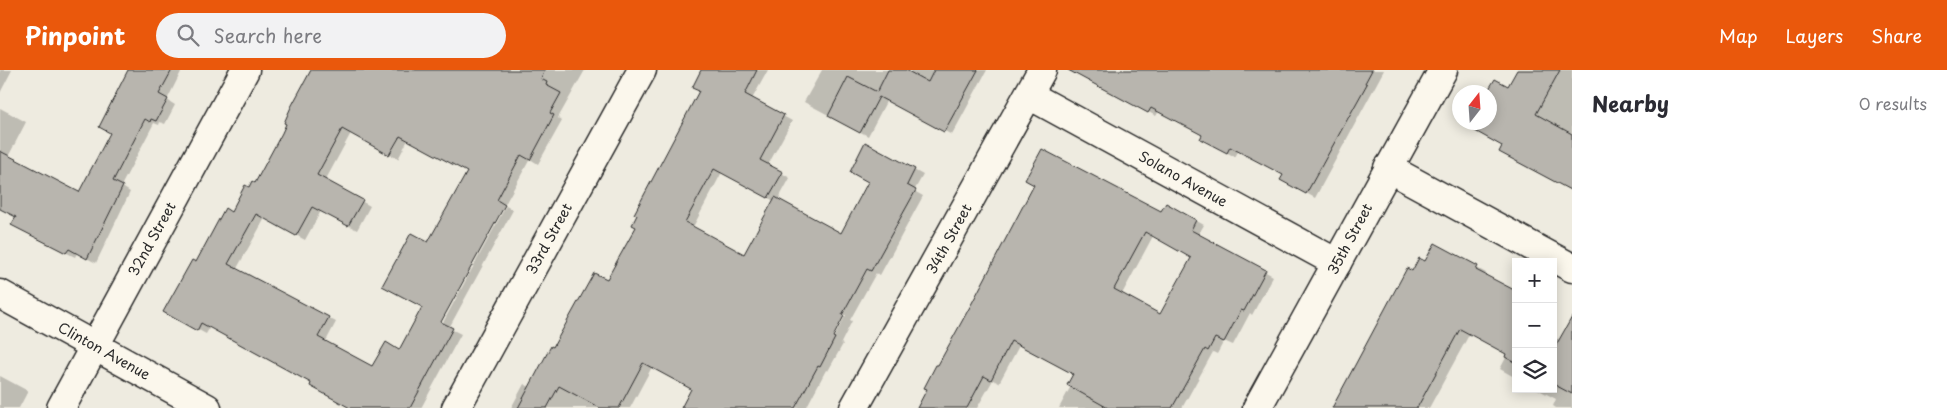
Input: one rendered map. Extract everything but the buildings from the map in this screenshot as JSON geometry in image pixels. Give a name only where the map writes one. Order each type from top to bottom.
[{"type":"street","name":"32nd Street","points":[[61,408],[245,70]]},
{"type":"street","name":"33rd Street","points":[[456,408],[642,70]]},
{"type":"street","name":"34th Street","points":[[854,408],[1042,70]]},
{"type":"street","name":"35th Street","points":[[1258,408],[1443,70]]},
{"type":"street","name":"Solano Avenue","points":[[1029,95],[1337,263]]},
{"type":"street","points":[[1388,168],[1572,268]]},
{"type":"street","name":"Clinton Avenue","points":[[0,294],[207,408]]}]
